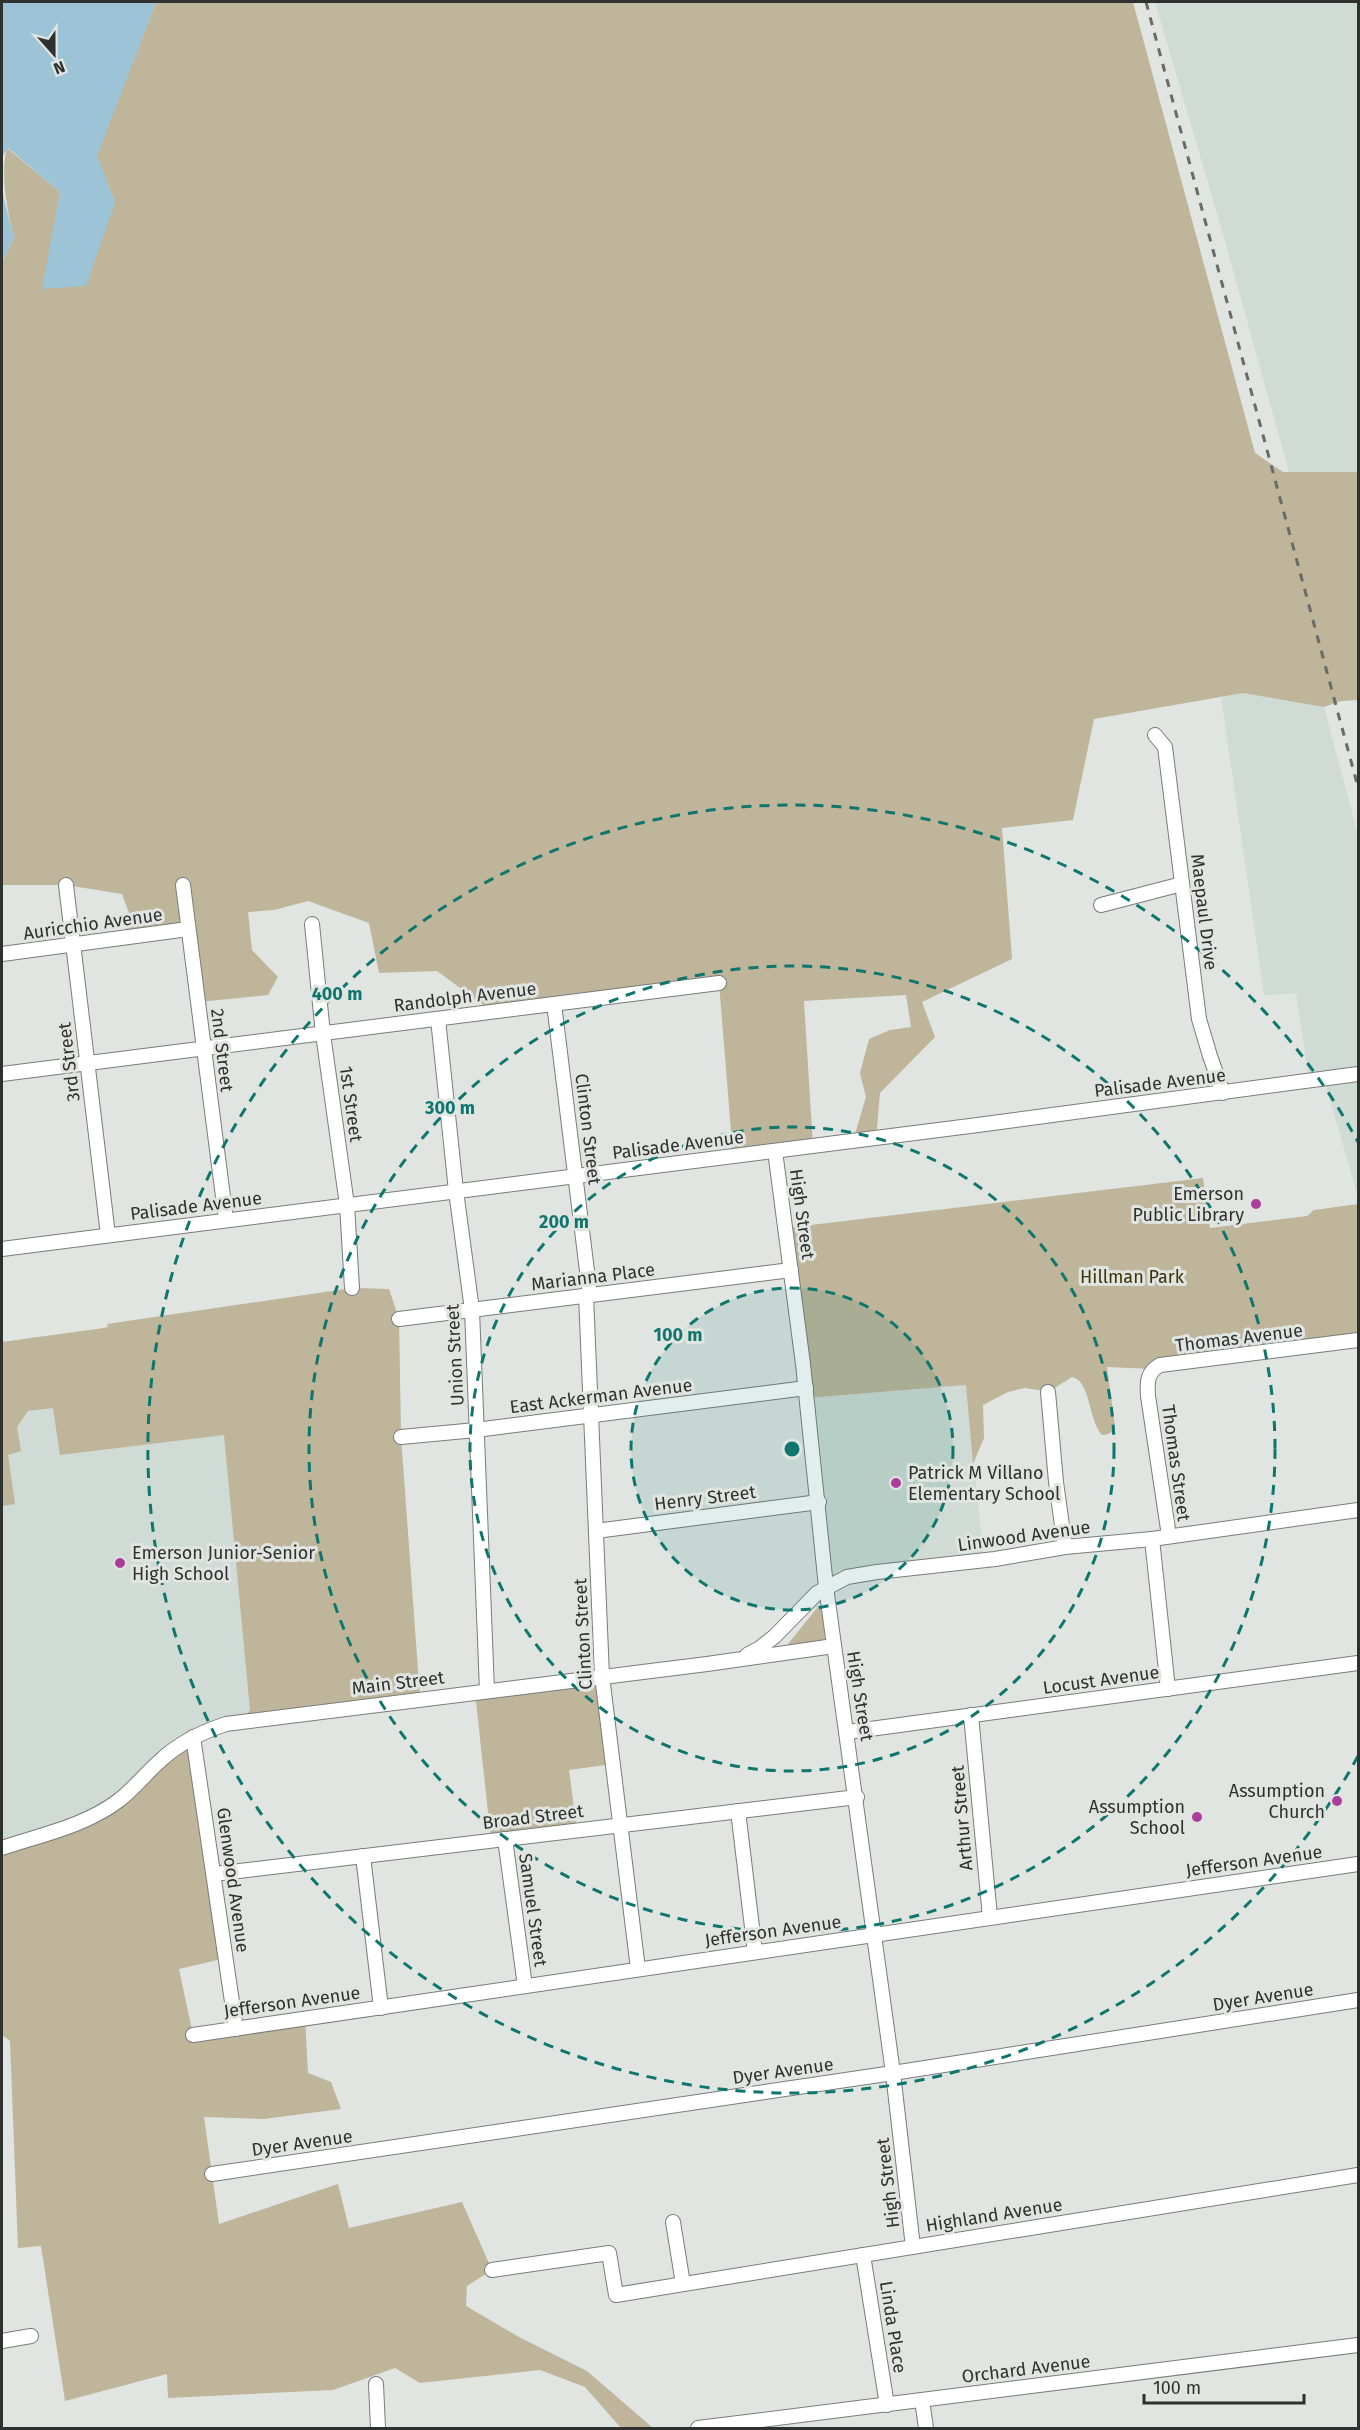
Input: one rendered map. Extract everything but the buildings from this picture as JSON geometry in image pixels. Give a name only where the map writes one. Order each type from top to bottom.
[{"type":"street","name":"Maepaul Drive","points":[[1155,735],[1165,747],[1199,1019],[1223,1093]]},
{"type":"street","points":[[1101,905],[1182,884]]},
{"type":"street","name":"3rd Street","points":[[66,885],[108,1235]]},
{"type":"street","name":"2nd Street","points":[[183,885],[226,1220]]},
{"type":"street","name":"1st Street","points":[[312,924],[323,1034],[347,1205],[352,1288]]},
{"type":"street","name":"Auricchio Avenue","points":[[2,954],[188,929]]},
{"type":"street","name":"Randolph Avenue","points":[[2,1074],[719,983]]},
{"type":"street","name":"Clinton Street","points":[[554,1004],[576,1176],[588,1295],[602,1676],[638,1969]]},
{"type":"street","name":"Union Street","points":[[438,1019],[456,1191],[472,1311],[487,1690]]},
{"type":"street","name":"Palisade Avenue","points":[[2,1249],[1359,1074]]},
{"type":"street","name":"High Street","points":[[775,1151],[806,1388],[826,1587],[875,1934],[913,2247]]},
{"type":"street","name":"Marianna Place","points":[[399,1319],[791,1269]]},
{"type":"street","name":"Thomas Avenue","points":[[1148,1396],[1149,1375],[1160,1365],[1359,1341]]},
{"type":"street","name":"East Ackerman Avenue","points":[[401,1437],[476,1430],[806,1388]]},
{"type":"street","points":[[1048,1392],[1056,1482],[1065,1547]]},
{"type":"street","name":"Thomas Street","points":[[1148,1396],[1169,1536]]},
{"type":"street","name":"Henry Street","points":[[596,1531],[819,1502]]},
{"type":"street","name":"Linwood Avenue","points":[[722,1661],[744,1657],[760,1648],[804,1604],[826,1587],[847,1577],[995,1559],[1065,1547],[1152,1539],[1359,1510]]},
{"type":"street","points":[[1152,1539],[1168,1689]]},
{"type":"street","name":"Main Street","points":[[2,1848],[101,1812],[133,1788],[162,1759],[193,1737],[210,1729],[242,1720],[834,1646]]},
{"type":"street","name":"Locust Avenue","points":[[848,1732],[1359,1663]]},
{"type":"street","name":"Arthur Street","points":[[971,1715],[990,1917]]},
{"type":"street","name":"Glenwood Avenue","points":[[193,1737],[236,2029]]},
{"type":"street","name":"Broad Street","points":[[214,1874],[856,1797]]},
{"type":"street","points":[[738,1811],[755,1952]]},
{"type":"street","name":"Samuel Street","points":[[505,1839],[525,1986]]},
{"type":"street","points":[[363,1856],[381,2007]]},
{"type":"street","name":"Jefferson Avenue","points":[[193,2036],[1359,1864]]},
{"type":"street","name":"Dyer Avenue","points":[[212,2174],[893,2073],[1359,2000]]},
{"type":"street","name":"Highland Avenue","points":[[492,2270],[609,2253],[616,2295],[1359,2175]]},
{"type":"street","points":[[673,2222],[683,2284]]},
{"type":"street","name":"Linda Place","points":[[863,2255],[887,2405]]},
{"type":"street","points":[[2,2341],[31,2336]]},
{"type":"street","name":"Orchard Avenue","points":[[698,2428],[1359,2345]]},
{"type":"street","points":[[376,2384],[378,2428]]},
{"type":"street","points":[[922,2400],[926,2428]]},
{"type":"shaded area","points":[[1155,2],[1358,2],[1358,472],[1289,472]]},
{"type":"shaded area","points":[[1243,693],[1324,707],[1358,835],[1358,1197],[1324,1079],[1309,1080],[1296,993],[1264,995],[1221,697]]},
{"type":"shaded area","points":[[352,1288],[389,1289],[399,1319],[401,1437],[420,1698],[210,1729],[118,1802],[2,1848],[2,1342]]},
{"type":"shaded area","name":"Patrick M Villano Elementary School","points":[[966,1385],[984,1560],[829,1584],[807,1398]]},
{"type":"green space","points":[[156,2],[1133,2],[1255,453],[1283,472],[1358,472],[1358,700],[1341,701],[1324,707],[1243,693],[1094,719],[1073,820],[1002,828],[1012,959],[922,1002],[935,1037],[880,1093],[876,1138],[853,1141],[866,1097],[860,1073],[869,1039],[890,1030],[911,1027],[906,995],[804,1001],[813,1146],[733,1156],[719,983],[493,1012],[437,971],[379,973],[369,923],[308,901],[274,910],[248,912],[252,950],[278,977],[268,995],[198,1002],[188,929],[117,939],[132,921],[122,894],[66,885],[2,885],[2,262],[14,238],[5,192],[5,158],[7,148],[60,192],[43,289],[115,202],[96,156]]},
{"type":"green space","name":"Hillman Park","points":[[1203,1178],[1210,1228],[1307,1216],[1314,1210],[1358,1204],[1358,1339],[1152,1369],[1107,1367],[1115,1426],[1110,1433],[1104,1435],[1097,1428],[1083,1386],[1072,1377],[1053,1389],[1044,1391],[1025,1388],[1008,1392],[983,1405],[984,1438],[973,1464],[966,1385],[807,1398],[786,1228]]},
{"type":"green space","points":[[352,1288],[389,1289],[399,1319],[401,1437],[420,1698],[242,1720],[250,1710],[224,1435],[60,1455],[53,1408],[28,1411],[17,1427],[21,1451],[8,1455],[15,1504],[2,1506],[2,1342]]},
{"type":"green space","points":[[817,1608],[823,1610],[825,1642],[788,1646],[788,1644]]},
{"type":"green space","points":[[602,1676],[613,1764],[569,1770],[577,1830],[491,1840],[475,1692]]},
{"type":"green space","points":[[193,1737],[226,1958],[179,1969],[193,2035],[305,2019],[308,2073],[331,2082],[341,2109],[264,2119],[204,2117],[219,2224],[338,2184],[349,2228],[462,2202],[492,2270],[467,2286],[466,2306],[519,2337],[587,2371],[653,2428],[621,2428],[585,2387],[540,2370],[420,2383],[395,2368],[333,2390],[168,2398],[167,2374],[65,2401],[41,2246],[18,2248],[10,2041],[2,2035],[2,1848],[84,1820]]},
{"type":"water","points":[[2,2],[156,2],[97,156],[115,202],[86,286],[42,289],[60,192],[8,148],[2,157]]},
{"type":"water","points":[[2,191],[14,238],[2,262]]},
{"type":"railway","points":[[1146,2],[1358,787]]},
{"type":"place","name":"Emerson Public Library","points":[[1256,1204]]},
{"type":"place","name":"Patrick M Villano Elementary School","points":[[896,1483]]},
{"type":"place","name":"Emerson Junior-Senior High School","points":[[120,1563]]},
{"type":"place","name":"Assumption Church","points":[[1337,1801]]},
{"type":"place","name":"Assumption School","points":[[1197,1817]]}]
